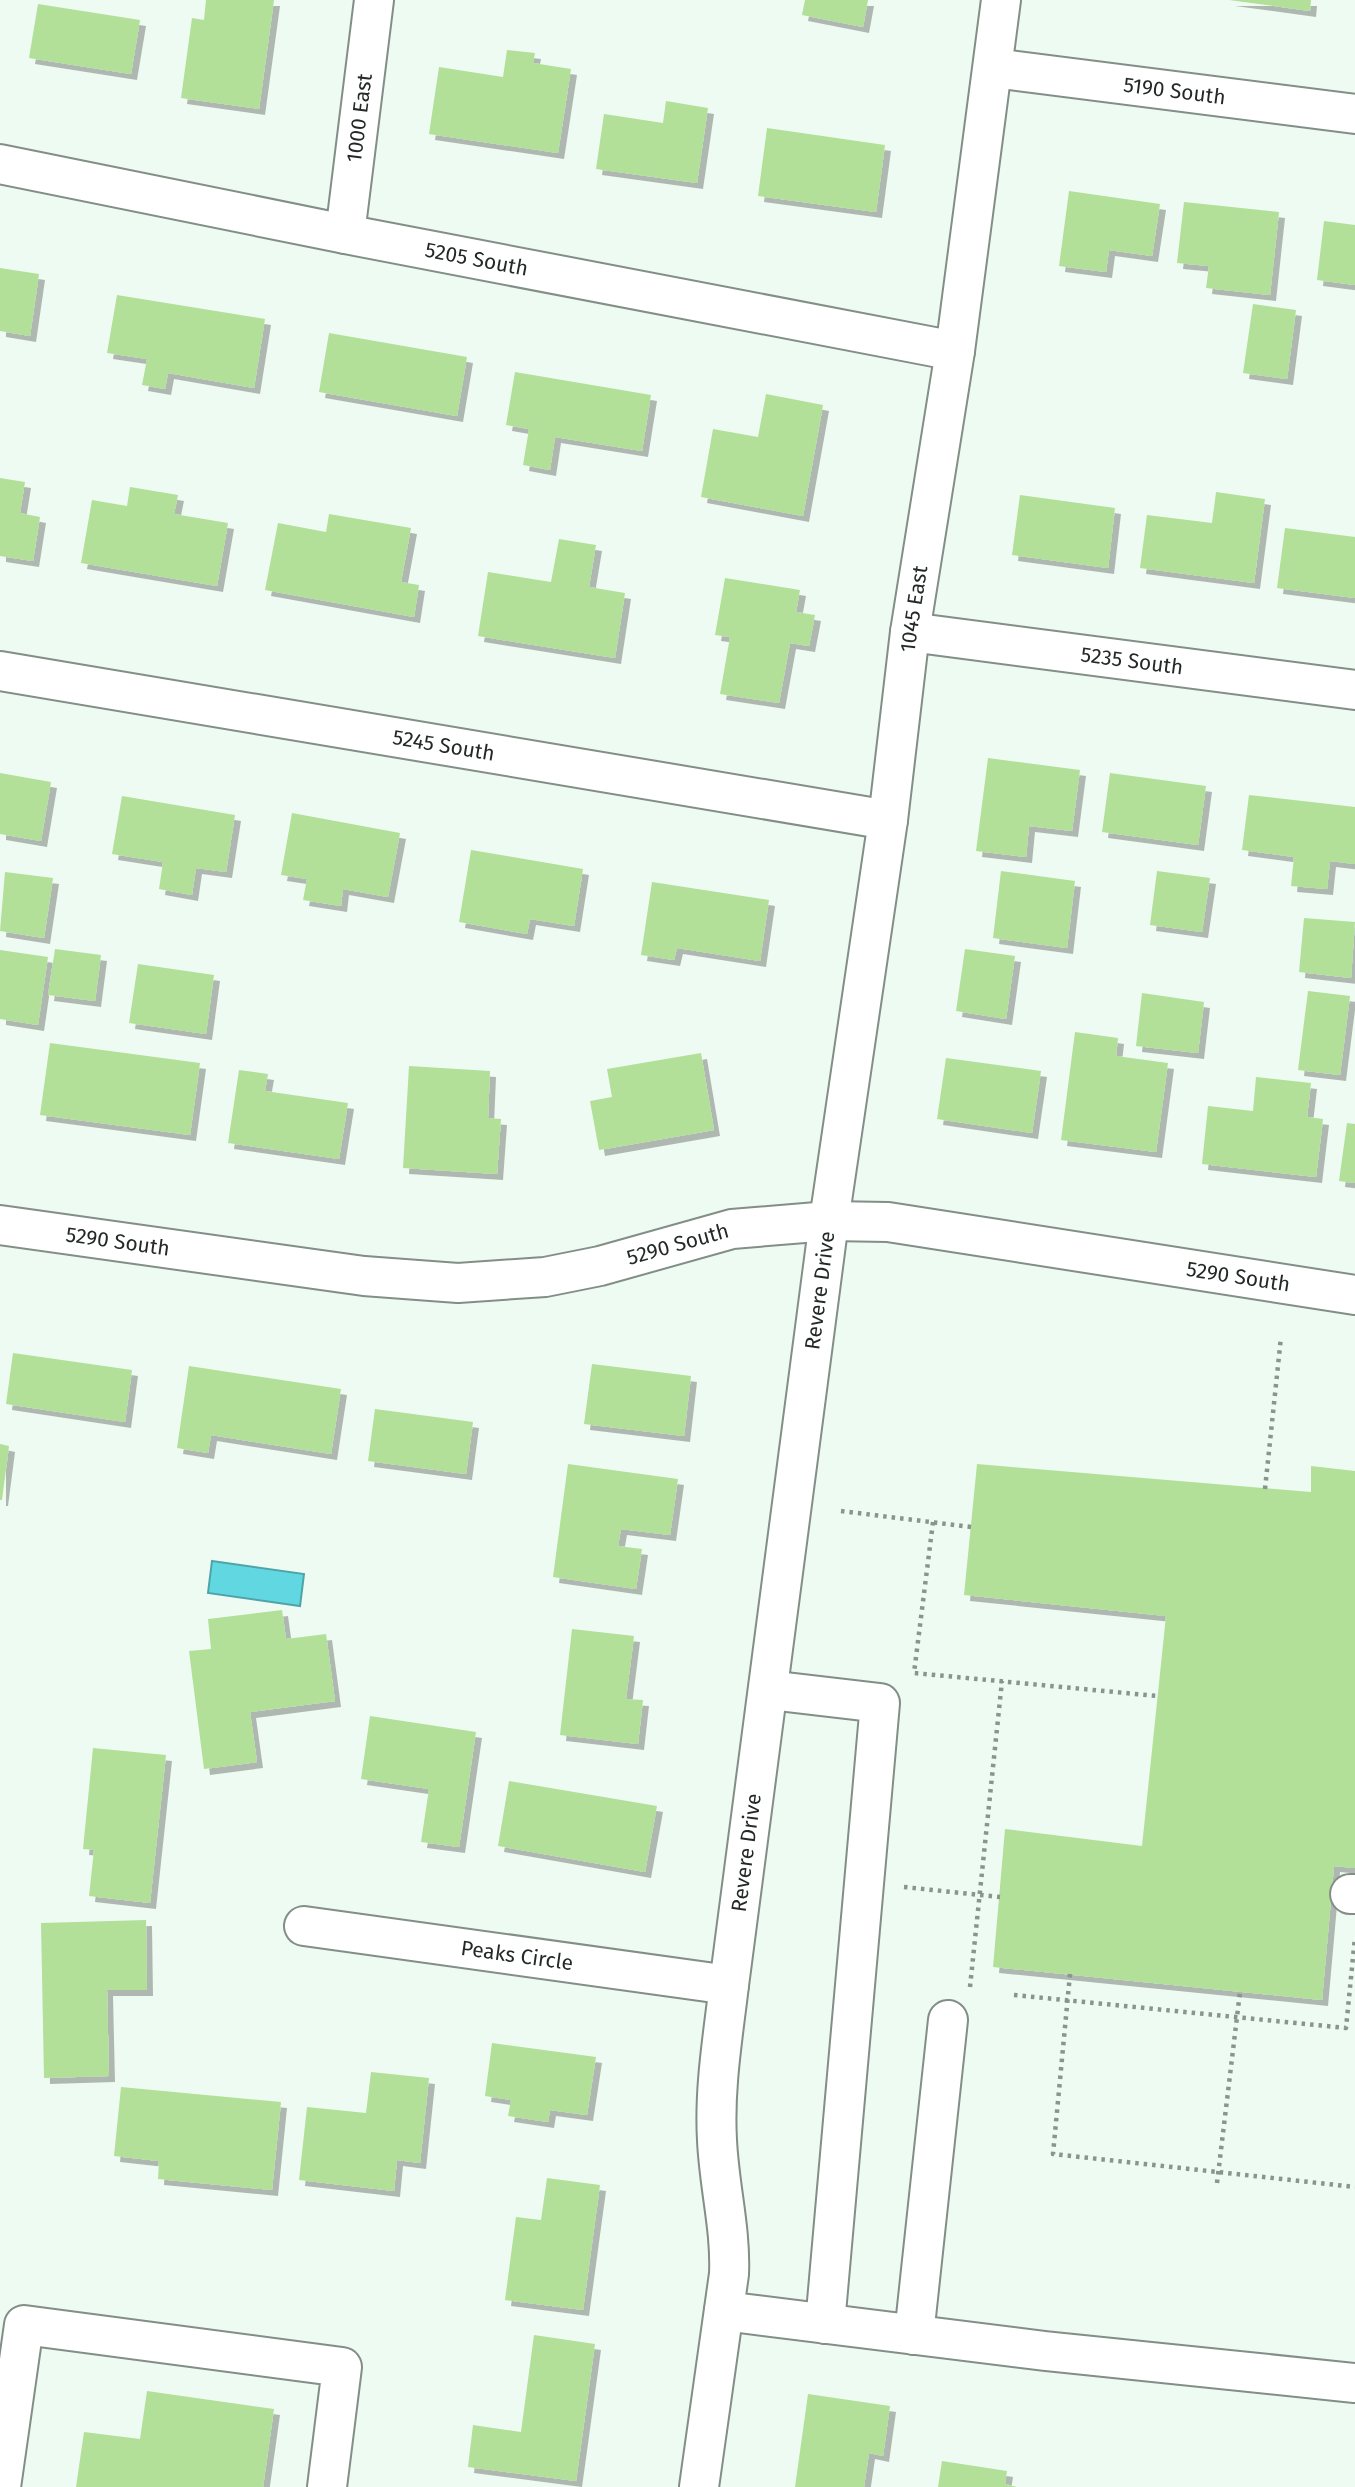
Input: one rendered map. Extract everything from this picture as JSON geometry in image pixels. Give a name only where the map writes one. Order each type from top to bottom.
[{"type":"street","name":"1000 East","points":[[345,234],[374,0]]},
{"type":"street","name":"1045 East","points":[[829,1221],[888,820],[910,632],[955,351],[1001,0]]},
{"type":"street","name":"5190 South","points":[[994,68],[1355,114]]},
{"type":"street","name":"5205 South","points":[[0,164],[345,234],[955,351]]},
{"type":"street","name":"5235 South","points":[[910,632],[1355,690]]},
{"type":"street","name":"5245 South","points":[[0,671],[888,820]]},
{"type":"street","name":"5290 South","points":[[0,1225],[364,1276],[458,1283],[545,1277],[613,1263],[732,1229],[829,1221],[888,1222],[1355,1295]]},
{"type":"street","name":"Revere Drive","points":[[698,2487],[724,2311],[730,2248],[719,2166],[716,2118],[729,1985],[829,1221]]},
{"type":"street","points":[[769,1690],[880,1703],[825,2323]]},
{"type":"street","name":"Peaks Circle","points":[[304,1926],[729,1985]]},
{"type":"street","points":[[914,2334],[959,2005]]},
{"type":"street","points":[[724,2311],[1355,2382]]},
{"type":"street","points":[[1,2487],[24,2325],[342,2367],[327,2487]]},
{"type":"path","points":[[1265,1489],[1281,1337]]},
{"type":"path","points":[[841,1511],[971,1527]]},
{"type":"path","points":[[933,1522],[914,1673],[1157,1696]]},
{"type":"path","points":[[959,2005],[980,1895],[1002,1681]]},
{"type":"path","points":[[893,1886],[1000,1897]]},
{"type":"path","points":[[1014,1995],[1346,2028],[1355,1937]]},
{"type":"path","points":[[1070,1974],[1053,2154],[1355,2187]]},
{"type":"path","points":[[1217,2183],[1240,1992]]},
{"type":"water","points":[[212,1561],[304,1574],[300,1606],[208,1593]]},
{"type":"building","points":[[206,0],[274,0],[259,109],[181,98],[192,18],[204,20]]},
{"type":"building","points":[[805,0],[868,0],[863,27],[802,15]]},
{"type":"building","points":[[1229,0],[1311,0],[1310,11]]},
{"type":"building","points":[[38,4],[140,20],[131,74],[29,58]]},
{"type":"building","points":[[507,50],[535,53],[533,63],[571,69],[558,153],[429,134],[439,67],[503,77]]},
{"type":"building","points":[[666,101],[708,108],[697,183],[596,169],[604,114],[663,123]]},
{"type":"building","points":[[767,128],[885,145],[876,212],[758,196]]},
{"type":"building","points":[[1069,191],[1160,204],[1152,256],[1109,250],[1106,272],[1059,266]]},
{"type":"building","points":[[1184,202],[1279,212],[1270,295],[1206,288],[1209,266],[1177,263]]},
{"type":"building","points":[[1324,221],[1355,225],[1355,285],[1317,280]]},
{"type":"building","points":[[0,268],[39,274],[30,336],[0,331]]},
{"type":"building","points":[[117,295],[265,319],[254,388],[168,373],[165,389],[142,385],[147,359],[107,353]]},
{"type":"building","points":[[1253,304],[1296,310],[1287,379],[1243,373]]},
{"type":"building","points":[[329,333],[467,357],[457,416],[319,392]]},
{"type":"building","points":[[515,372],[651,395],[642,451],[555,437],[550,470],[523,465],[529,429],[506,425]]},
{"type":"building","points":[[766,394],[823,405],[803,516],[701,497],[713,429],[758,437]]},
{"type":"building","points":[[0,478],[25,482],[20,513],[40,517],[33,561],[0,556]]},
{"type":"building","points":[[130,487],[178,495],[174,514],[228,523],[217,586],[81,563],[92,500],[127,506]]},
{"type":"building","points":[[1216,492],[1265,499],[1254,583],[1140,568],[1147,515],[1212,523]]},
{"type":"building","points":[[1020,495],[1115,508],[1108,568],[1012,555]]},
{"type":"building","points":[[329,514],[411,528],[401,582],[419,585],[414,617],[265,590],[278,523],[326,532]]},
{"type":"building","points":[[1285,528],[1355,537],[1355,598],[1277,588]]},
{"type":"building","points":[[559,539],[596,545],[589,587],[625,593],[615,658],[478,636],[488,572],[551,582]]},
{"type":"building","points":[[725,578],[800,590],[796,612],[815,615],[809,646],[790,643],[779,703],[720,694],[730,637],[715,635]]},
{"type":"building","points":[[988,758],[1080,770],[1072,831],[1029,826],[1026,857],[976,851]]},
{"type":"building","points":[[0,773],[51,782],[41,841],[0,834]]},
{"type":"building","points":[[1110,773],[1206,786],[1198,845],[1102,832]]},
{"type":"building","points":[[1249,795],[1355,807],[1355,864],[1330,861],[1327,889],[1291,886],[1294,857],[1242,850]]},
{"type":"building","points":[[122,796],[235,815],[226,872],[196,868],[192,895],[159,889],[163,862],[112,854]]},
{"type":"building","points":[[292,813],[400,833],[388,897],[343,889],[341,906],[303,900],[307,879],[281,875]]},
{"type":"building","points":[[471,850],[583,869],[574,926],[530,919],[527,934],[459,922]]},
{"type":"building","points":[[1001,871],[1075,881],[1067,948],[993,938]]},
{"type":"building","points":[[1157,871],[1210,878],[1202,932],[1150,925]]},
{"type":"building","points":[[5,872],[53,878],[44,938],[0,931]]},
{"type":"building","points":[[652,882],[769,900],[760,961],[677,948],[674,960],[641,955]]},
{"type":"building","points":[[1304,918],[1355,922],[1351,978],[1299,972]]},
{"type":"building","points":[[55,949],[101,955],[95,1001],[48,995]]},
{"type":"building","points":[[965,949],[1015,956],[1006,1019],[956,1011]]},
{"type":"building","points":[[0,950],[48,957],[38,1025],[0,1019]]},
{"type":"building","points":[[138,964],[214,975],[206,1034],[129,1023]]},
{"type":"building","points":[[1308,991],[1350,996],[1340,1075],[1298,1070]]},
{"type":"building","points":[[1142,993],[1204,1002],[1198,1053],[1136,1046]]},
{"type":"building","points":[[1075,1032],[1118,1038],[1116,1056],[1168,1063],[1156,1152],[1061,1140]]},
{"type":"building","points":[[50,1043],[200,1063],[190,1135],[40,1115]]},
{"type":"building","points":[[701,1053],[714,1130],[599,1150],[590,1101],[612,1097],[607,1069]]},
{"type":"building","points":[[946,1058],[1041,1071],[1032,1133],[937,1119]]},
{"type":"building","points":[[409,1066],[490,1071],[488,1118],[501,1119],[497,1174],[403,1168]]},
{"type":"building","points":[[239,1070],[268,1074],[265,1091],[348,1103],[339,1159],[228,1143]]},
{"type":"building","points":[[1256,1077],[1311,1083],[1307,1117],[1323,1119],[1316,1177],[1202,1164],[1208,1106],[1253,1111]]},
{"type":"building","points":[[1347,1123],[1355,1124],[1355,1183],[1339,1181]]},
{"type":"building","points":[[13,1353],[132,1370],[125,1422],[6,1404]]},
{"type":"building","points":[[592,1364],[691,1376],[684,1436],[584,1424]]},
{"type":"building","points":[[189,1366],[341,1389],[331,1454],[211,1435],[208,1453],[177,1448]]},
{"type":"building","points":[[375,1409],[473,1422],[466,1474],[368,1461]]},
{"type":"building","points":[[0,1444],[9,1446],[2,1500],[0,1500]]},
{"type":"building","points":[[568,1464],[678,1479],[670,1535],[621,1529],[618,1546],[642,1549],[636,1589],[553,1577]]},
{"type":"building","points":[[977,1464],[1311,1492],[1311,1466],[1355,1471],[1355,1868],[1334,1866],[1322,2000],[993,1967],[1005,1829],[1142,1846],[1166,1616],[964,1595]]},
{"type":"building","points":[[282,1610],[286,1639],[326,1634],[335,1701],[250,1712],[257,1762],[204,1769],[189,1651],[211,1649],[208,1619]]},
{"type":"building","points":[[572,1629],[634,1636],[626,1699],[643,1700],[638,1744],[560,1735]]},
{"type":"building","points":[[370,1716],[476,1732],[459,1847],[421,1842],[429,1789],[361,1779]]},
{"type":"building","points":[[93,1748],[166,1755],[150,1903],[89,1896],[94,1850],[83,1849]]},
{"type":"building","points":[[509,1781],[657,1806],[645,1872],[498,1846]]},
{"type":"building","points":[[146,1920],[147,1990],[107,1990],[109,2076],[44,2078],[41,1923]]},
{"type":"building","points":[[492,2043],[596,2057],[587,2115],[550,2110],[548,2122],[508,2116],[511,2100],[485,2096]]},
{"type":"building","points":[[371,2072],[429,2078],[420,2163],[397,2160],[394,2191],[299,2180],[307,2107],[366,2113]]},
{"type":"building","points":[[121,2087],[281,2102],[272,2190],[158,2179],[159,2161],[114,2156]]},
{"type":"building","points":[[547,2178],[600,2185],[583,2310],[505,2300],[516,2217],[541,2220]]},
{"type":"building","points":[[534,2335],[595,2344],[576,2481],[468,2467],[473,2425],[521,2432]]},
{"type":"building","points":[[147,2391],[274,2409],[263,2487],[76,2487],[84,2432],[140,2439]]},
{"type":"building","points":[[808,2394],[890,2406],[883,2456],[869,2453],[864,2487],[795,2487]]},
{"type":"building","points":[[942,2461],[1007,2471],[1005,2484],[1017,2487],[938,2487]]}]
